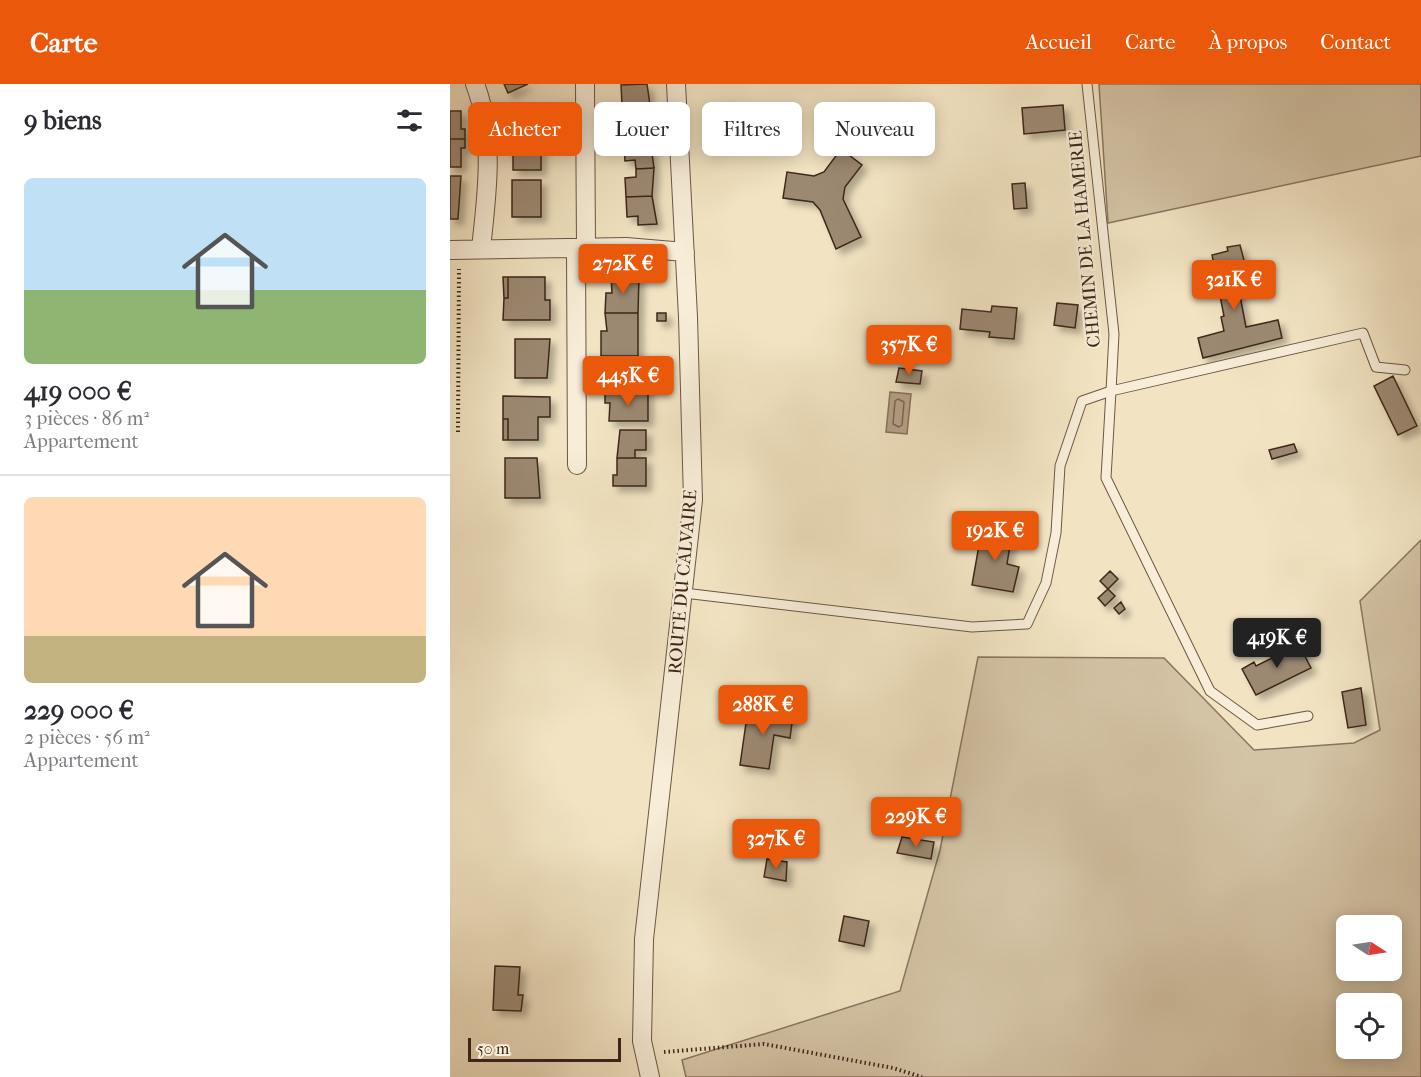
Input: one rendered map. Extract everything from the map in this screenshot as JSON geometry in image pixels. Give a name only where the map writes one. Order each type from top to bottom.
[{"type":"street","points":[[475,84],[486,118],[487,194],[481,248]]},
{"type":"street","points":[[577,465],[585,84]]},
{"type":"street","name":"ROUTE DU CALVAIRE","points":[[650,1077],[642,1041],[644,939],[693,500],[685,252],[676,84]]},
{"type":"street","points":[[454,250],[626,247],[685,252]]},
{"type":"lane","name":"CHEMIN DE LA HAMERIE","points":[[1086,84],[1114,334],[1106,478],[1210,690],[1257,724],[1308,716]]},
{"type":"lane","points":[[684,592],[972,627],[1027,624],[1046,583],[1056,533],[1060,466],[1082,401],[1111,391],[1363,333],[1376,367],[1405,370]]},
{"type":"path","points":[[454,250],[458,432]]},
{"type":"path","points":[[645,1054],[764,1044],[893,1068],[922,1077]]},
{"type":"shaded area","points":[[1099,84],[1421,84],[1421,156],[1108,223]]},
{"type":"shaded area","points":[[1421,540],[1421,1077],[686,1077],[682,1060],[900,991],[940,850],[978,657],[1164,658],[1254,750],[1354,743],[1380,730],[1360,601]]},
{"type":"water","points":[[890,392],[911,394],[907,434],[886,432]]},
{"type":"building","points":[[504,84],[528,84],[508,93]]},
{"type":"building","points":[[647,84],[650,102],[622,102],[621,85]]},
{"type":"building","points":[[1063,105],[1065,130],[1024,134],[1022,108]]},
{"type":"building","points":[[450,111],[461,111],[461,129],[465,129],[465,139],[450,139]]},
{"type":"building","points":[[450,139],[465,139],[465,148],[461,148],[461,167],[450,167]]},
{"type":"building","points":[[513,156],[541,156],[541,170],[513,170]]},
{"type":"building","points":[[625,156],[652,156],[654,168],[636,169],[635,160],[625,161]]},
{"type":"building","points":[[836,156],[850,156],[862,165],[845,187],[843,199],[861,237],[836,249],[820,210],[813,202],[783,198],[787,172],[814,176],[824,172]]},
{"type":"building","points":[[654,168],[652,196],[626,197],[625,178],[636,177],[636,169]]},
{"type":"building","points":[[450,176],[461,176],[458,219],[450,219]]},
{"type":"building","points":[[512,180],[541,180],[541,217],[512,217]]},
{"type":"building","points":[[1025,183],[1027,208],[1014,209],[1012,184]]},
{"type":"building","points":[[652,196],[657,224],[638,225],[638,216],[627,217],[626,197]]},
{"type":"building","points":[[1240,245],[1246,268],[1235,270],[1246,327],[1278,320],[1282,338],[1203,358],[1198,338],[1224,331],[1221,317],[1224,316],[1212,255],[1228,251],[1227,247]]},
{"type":"building","points":[[611,276],[639,276],[638,313],[605,313],[606,293],[612,293]]},
{"type":"building","points":[[503,277],[508,277],[508,298],[504,298]]},
{"type":"building","points":[[508,277],[545,277],[545,300],[550,300],[550,320],[503,320],[504,298],[508,298]]},
{"type":"building","points":[[1057,303],[1078,305],[1075,328],[1054,325]]},
{"type":"building","points":[[992,306],[1017,308],[1014,339],[989,337],[990,332],[960,329],[962,309],[991,312]]},
{"type":"building","points":[[605,313],[638,313],[638,356],[601,356],[601,331],[607,331]]},
{"type":"building","points":[[657,313],[666,313],[666,321],[657,321]]},
{"type":"building","points":[[515,339],[550,339],[547,378],[515,378]]},
{"type":"building","points":[[609,365],[648,365],[648,393],[605,393],[605,383],[609,383]]},
{"type":"building","points":[[899,368],[922,371],[920,384],[896,382]]},
{"type":"building","points":[[1393,376],[1417,426],[1398,435],[1374,386]]},
{"type":"building","points":[[605,393],[648,393],[648,421],[609,421],[610,403],[605,403]]},
{"type":"building","points":[[503,396],[550,397],[550,417],[538,417],[538,440],[508,440],[508,419],[503,419]]},
{"type":"building","points":[[503,419],[508,419],[508,440],[503,440]]},
{"type":"building","points":[[620,430],[646,430],[646,450],[635,450],[635,458],[617,458]]},
{"type":"building","points":[[1294,444],[1297,452],[1272,459],[1269,450]]},
{"type":"building","points":[[505,458],[537,458],[540,498],[505,498]]},
{"type":"building","points":[[617,458],[646,458],[646,486],[613,486],[613,475],[617,475]]},
{"type":"building","points":[[982,528],[1012,533],[1007,564],[1019,567],[1013,592],[972,585]]},
{"type":"building","points":[[1110,571],[1118,579],[1108,589],[1100,581]]},
{"type":"building","points":[[1108,589],[1115,596],[1105,606],[1098,598]]},
{"type":"building","points":[[1121,602],[1125,609],[1119,614],[1114,608]]},
{"type":"building","points":[[1297,641],[1311,668],[1256,695],[1242,669],[1254,662],[1256,666],[1288,650],[1285,646]]},
{"type":"building","points":[[1361,688],[1366,725],[1348,728],[1342,692]]},
{"type":"building","points":[[748,709],[793,715],[790,738],[774,735],[769,769],[740,765]]},
{"type":"building","points":[[902,837],[934,842],[931,859],[897,853]]},
{"type":"building","points":[[767,859],[787,862],[786,881],[764,877]]},
{"type":"building","points":[[844,916],[869,921],[864,946],[839,941]]},
{"type":"building","points":[[495,966],[520,967],[518,995],[523,995],[521,1011],[493,1010]]}]
